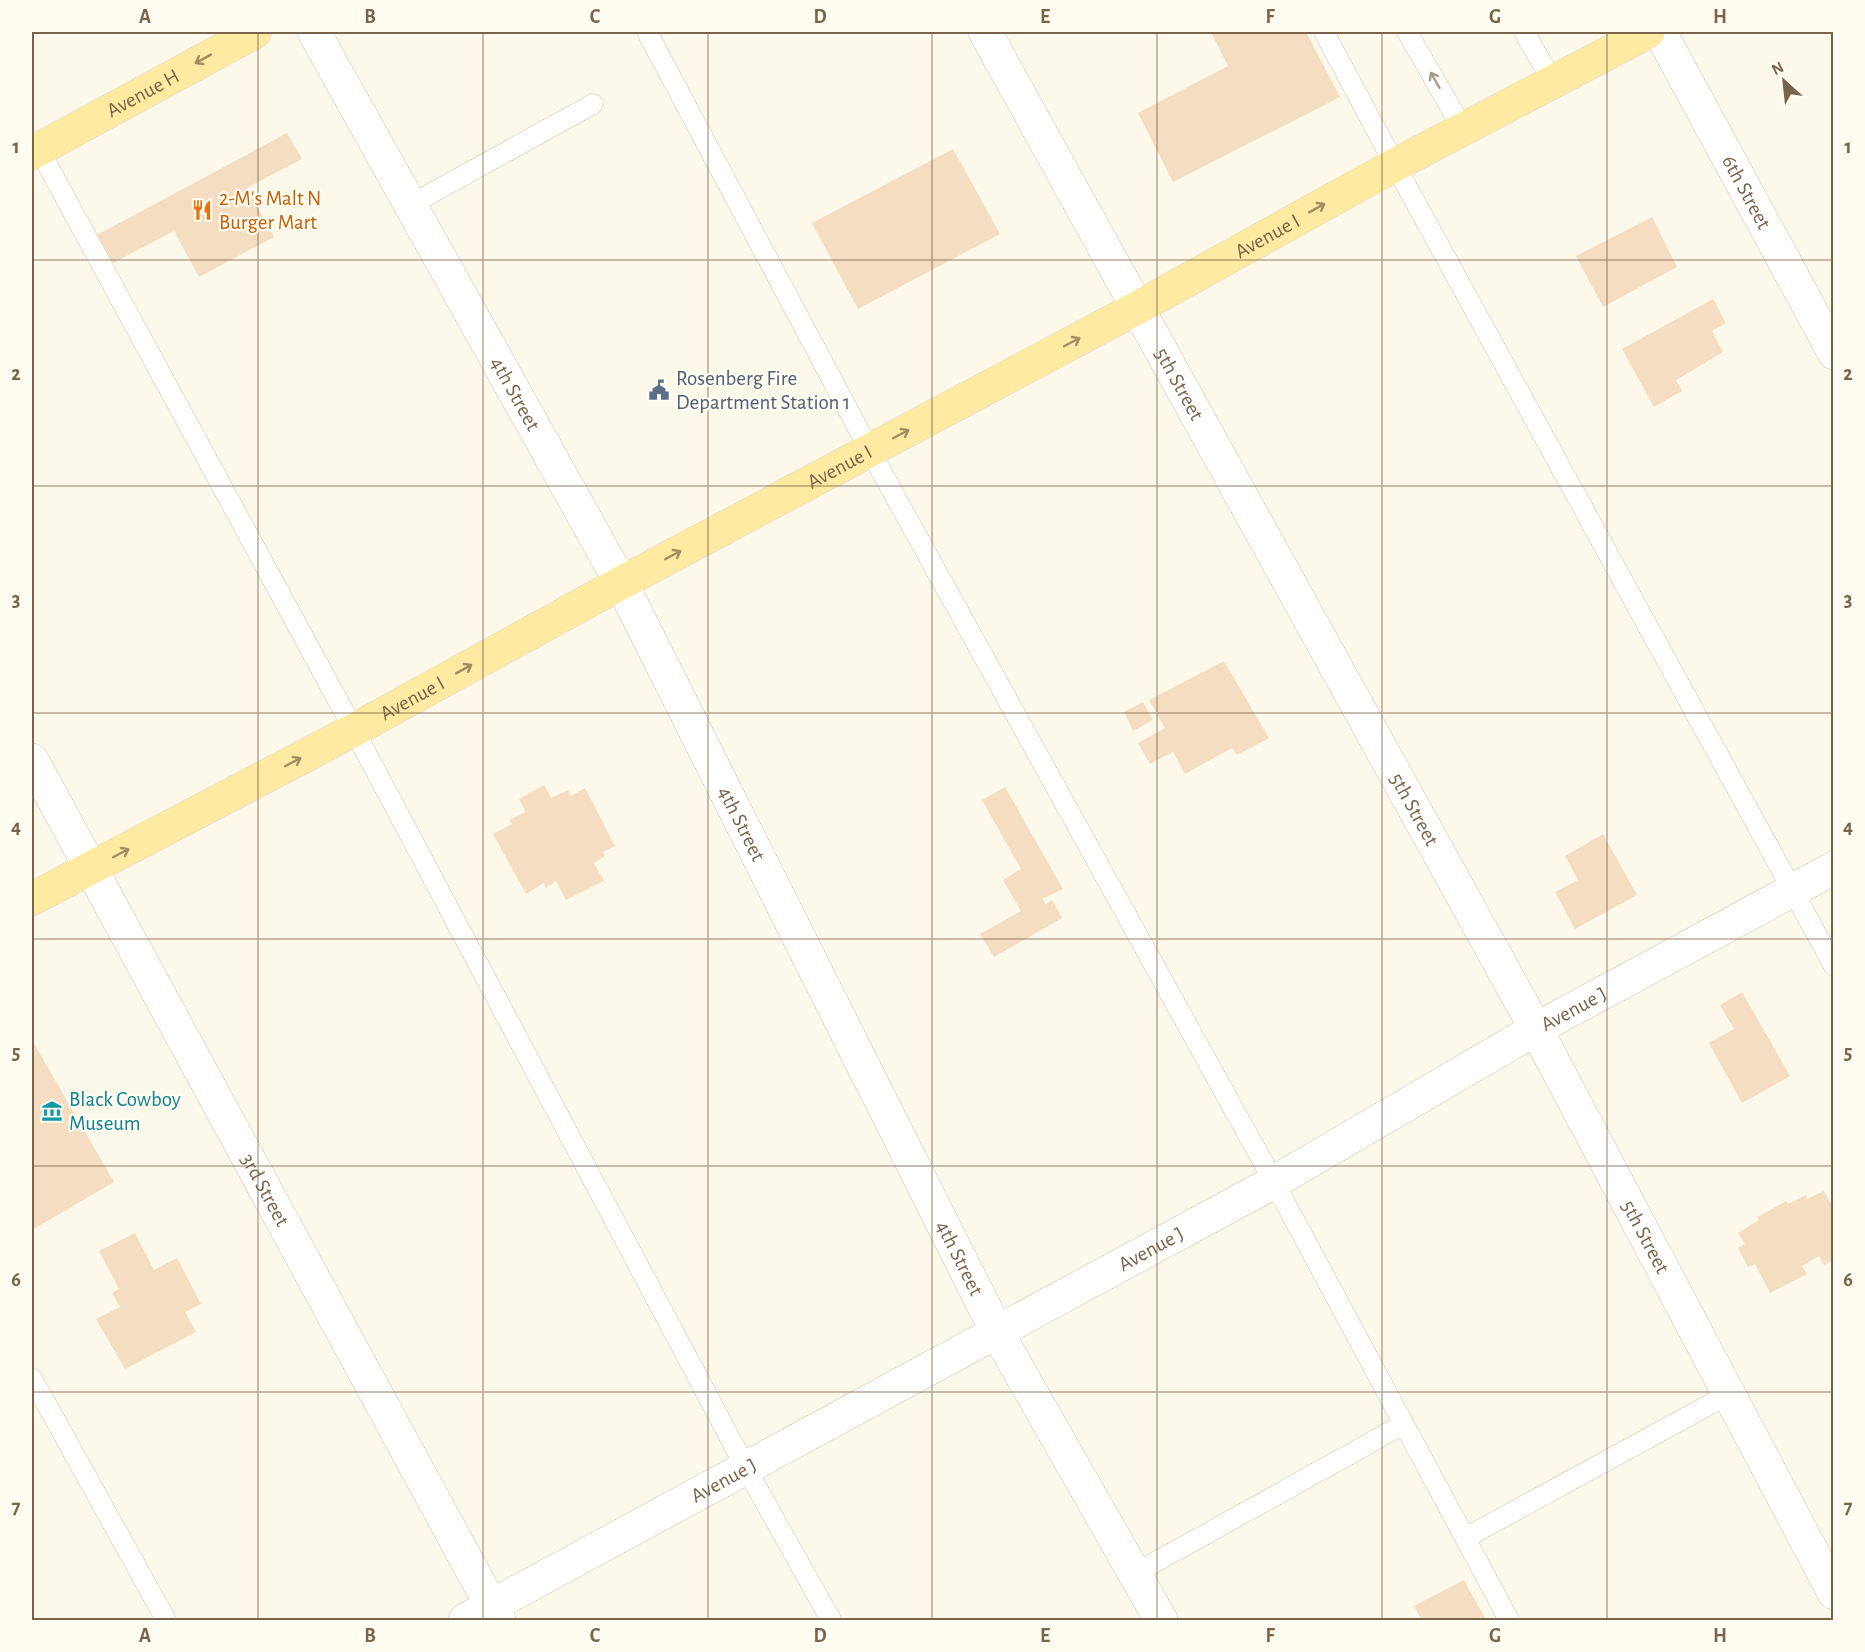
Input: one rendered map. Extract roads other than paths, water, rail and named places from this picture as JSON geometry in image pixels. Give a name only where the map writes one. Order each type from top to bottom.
[{"type":"main road","name":"Avenue H","points":[[34,146],[255,32]]},
{"type":"main road","name":"Avenue I","points":[[32,899],[354,730],[621,583],[1137,308],[1395,165],[1648,32]]},
{"type":"street","name":"4th Street","points":[[314,32],[621,583],[997,1332],[1161,1620]]},
{"type":"street","name":"5th Street","points":[[985,32],[1536,1029],[1833,1593]]},
{"type":"street","name":"6th Street","points":[[1660,32],[1833,352]]},
{"type":"street","name":"3rd Street","points":[[32,760],[92,868],[485,1616]]},
{"type":"street","name":"Avenue J","points":[[485,1616],[997,1332],[1275,1182],[1536,1029],[1792,888],[1833,868]]},
{"type":"lane","points":[[647,32],[870,451],[1275,1182],[1509,1620]]},
{"type":"lane","points":[[1324,32],[1833,966]]},
{"type":"lane","points":[[1407,32],[1463,129]]},
{"type":"lane","points":[[1524,32],[1553,82]]},
{"type":"lane","points":[[410,205],[593,104]]},
{"type":"lane","points":[[34,146],[354,730],[747,1470],[831,1620]]},
{"type":"lane","points":[[32,1378],[165,1620]]},
{"type":"lane","points":[[1465,1538],[1729,1394]]},
{"type":"lane","points":[[1134,1574],[1404,1424]]},
{"type":"place","name":"2-M's Malt N Burger Mart","points":[[202,210]]},
{"type":"place","name":"Rosenberg Fire Department Station 1","points":[[659,390]]},
{"type":"place","name":"Black Cowboy Museum","points":[[52,1111]]}]
